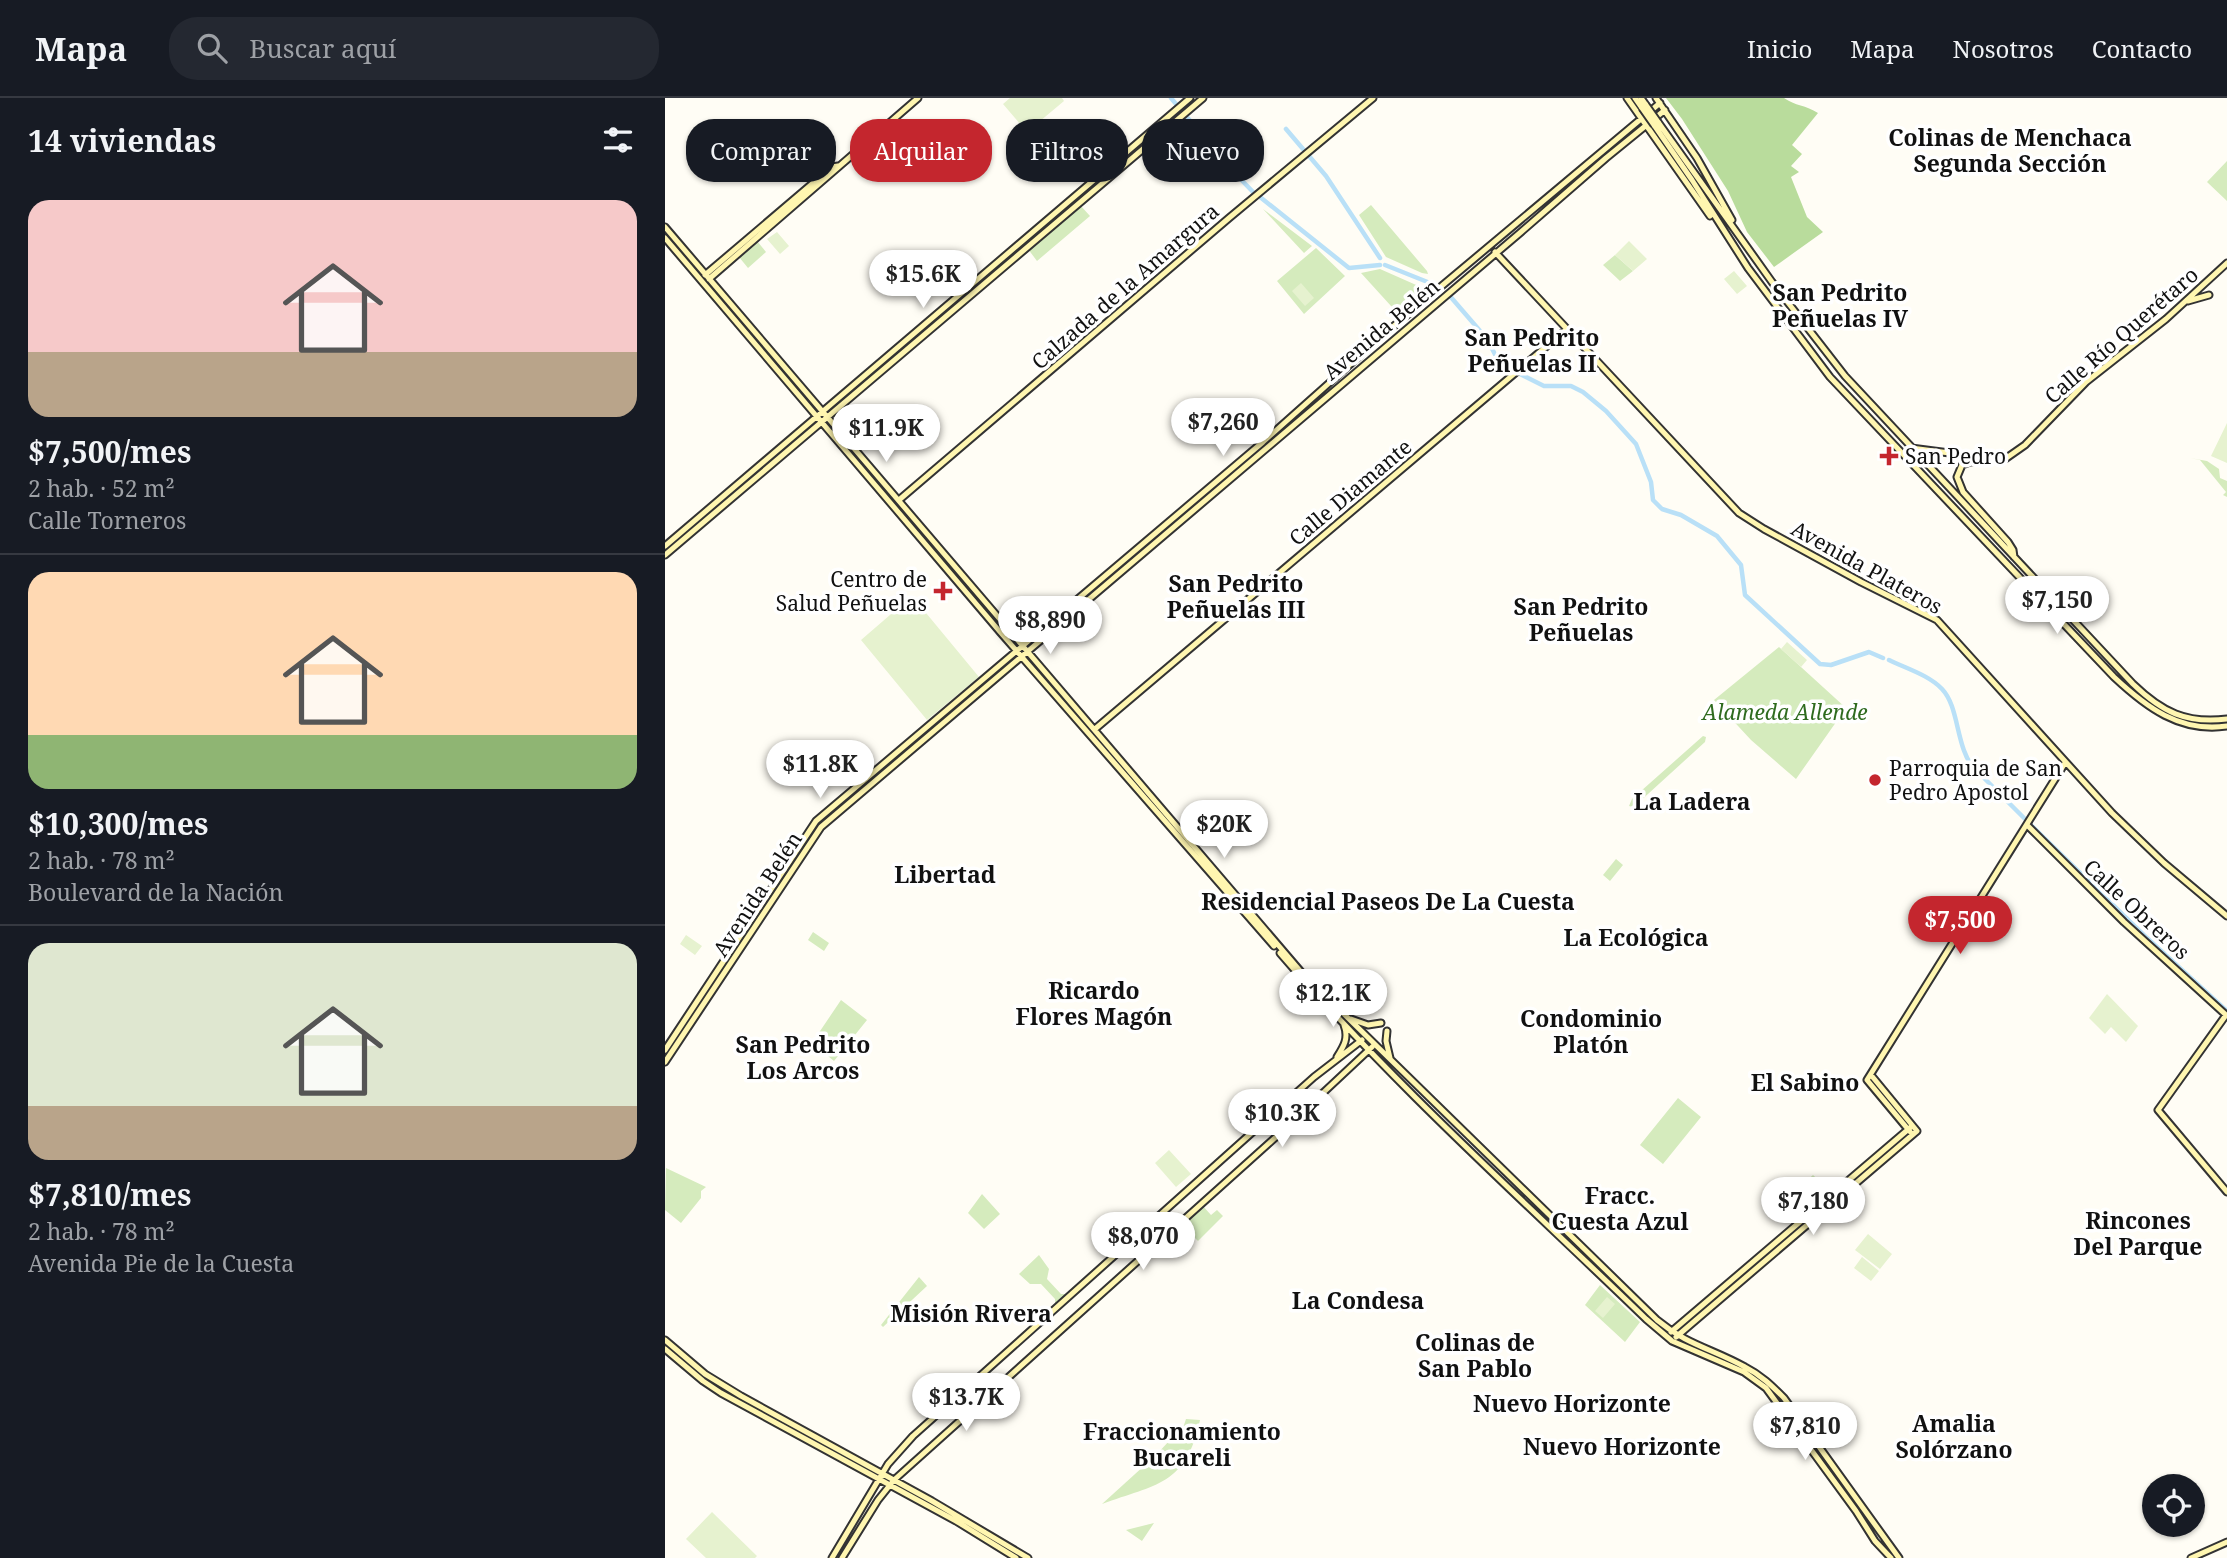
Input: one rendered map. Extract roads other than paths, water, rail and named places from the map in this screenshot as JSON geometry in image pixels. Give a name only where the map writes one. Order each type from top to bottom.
[{"type":"main road","points":[[705,279],[918,98]]},
{"type":"main road","points":[[826,414],[971,285],[1191,98]]},
{"type":"main road","points":[[665,546],[968,298],[1203,98]]},
{"type":"main road","name":"Calzada de la Amargura","points":[[899,500],[1373,98]]},
{"type":"main road","points":[[1627,98],[1715,223],[1722,229]]},
{"type":"main road","points":[[1635,98],[1644,106]]},
{"type":"main road","points":[[1641,98],[1722,229],[1830,377],[2114,677],[2141,702],[2161,715],[2182,723],[2227,726]]},
{"type":"main road","points":[[1658,101],[1697,158],[1742,239]]},
{"type":"main road","name":"Avenida Belén","points":[[1026,648],[1496,253],[1643,122],[1658,101]]},
{"type":"main road","name":"Avenida Belén","points":[[665,1062],[821,827],[1382,336],[1643,122],[1665,110]]},
{"type":"main road","points":[[1656,124],[1845,376],[2154,703],[2175,715],[2188,718],[2227,719]]},
{"type":"main road","points":[[665,227],[820,419],[1020,654],[1093,731],[1281,949],[1351,1019],[1363,1039]]},
{"type":"main road","points":[[665,238],[826,414],[1026,648],[1298,974],[1517,1196],[1672,1337],[1744,1372],[1766,1388],[1857,1511],[1863,1524],[1891,1558]]},
{"type":"main road","name":"Avenida Plateros","points":[[1491,247],[1739,513],[1861,582],[1937,620],[2112,813],[2159,858],[2227,916]]},
{"type":"main road","name":"Calle Río Querétaro","points":[[2005,459],[2025,445],[2085,382],[2129,349],[2227,264]]},
{"type":"main road","points":[[2185,302],[2209,295]]},
{"type":"main road","name":"Calle Diamante","points":[[1093,731],[1567,329]]},
{"type":"main road","points":[[665,555],[820,419]]},
{"type":"main road","points":[[1911,448],[2005,459]]},
{"type":"main road","points":[[2005,459],[1962,465],[1957,477],[1963,492],[2008,542],[2014,557]]},
{"type":"main road","points":[[1999,556],[2014,557]]},
{"type":"main road","name":"Avenida Belén","points":[[665,1050],[816,821],[928,724],[1020,654]]},
{"type":"main road","points":[[1672,1337],[1913,1130],[1869,1078],[2065,763]]},
{"type":"main road","name":"Calle Obreros","points":[[2027,825],[2124,922],[2226,1015]]},
{"type":"main road","points":[[2226,1015],[2158,1110],[2227,1192]]},
{"type":"main road","points":[[1351,1019],[1369,1025],[1381,1023]]},
{"type":"main road","points":[[1333,1063],[1346,1043],[1347,1031],[1343,1021]]},
{"type":"main road","points":[[1387,1031],[1386,1041],[1391,1061]]},
{"type":"main road","points":[[832,1558],[899,1451],[1314,1077],[1363,1039]]},
{"type":"main road","points":[[1372,1047],[1391,1061],[1672,1337],[1746,1367],[1766,1380],[1784,1398],[1899,1558]]},
{"type":"main road","points":[[842,1558],[892,1482],[1372,1047]]},
{"type":"main road","points":[[1324,1093],[1350,1065],[1351,1060],[1345,1057],[1333,1063]]},
{"type":"main road","points":[[1657,1320],[1671,1324],[1689,1321]]},
{"type":"main road","points":[[1689,1321],[1687,1336],[1697,1346]]},
{"type":"main road","points":[[665,1340],[720,1384],[881,1477]]},
{"type":"main road","points":[[665,1349],[721,1393],[995,1536],[1028,1558]]},
{"type":"main road","points":[[963,1393],[957,1405],[959,1410],[964,1412],[975,1406]]},
{"type":"main road","points":[[892,1482],[1016,1558]]},
{"type":"main road","points":[[2191,1558],[2227,1542]]},
{"type":"main road","points":[[2209,1558],[2216,1547]]},
{"type":"waterway","points":[[1171,98],[1189,119]]},
{"type":"waterway","points":[[1286,129],[1303,149]]},
{"type":"waterway","points":[[1309,156],[1326,176],[1380,258]]},
{"type":"waterway","points":[[1243,182],[1255,194]]},
{"type":"waterway","points":[[1260,197],[1349,268],[1380,265]]},
{"type":"waterway","points":[[1385,265],[1440,287]]},
{"type":"waterway","points":[[1449,295],[1487,339],[1500,364],[1544,386],[1571,386],[1606,411],[1636,444],[1651,482],[1653,500],[1662,509],[1681,515],[1717,536],[1741,565],[1745,595],[1820,664],[1831,665],[1869,652],[1883,658]]},
{"type":"waterway","points":[[1889,660],[1924,676],[1942,689],[1952,706],[1964,750],[1975,770]]},
{"type":"waterway","points":[[1980,774],[2025,819]]},
{"type":"waterway","points":[[2031,825],[2147,938],[2227,1011]]},
{"type":"place","name":"San Pedro","points":[[1889,456]]},
{"type":"place","name":"Centro de Salud Peñuelas","points":[[943,591]]},
{"type":"place","name":"Parroquia de San Pedro Apostol","points":[[1875,780]]},
{"type":"district","name":"Colinas de Menchaca Segunda Sección","points":[[2010,150]]},
{"type":"district","name":"San Pedrito Peñuelas IV","points":[[1840,305]]},
{"type":"district","name":"San Pedrito Peñuelas II","points":[[1532,350]]},
{"type":"district","name":"San Pedrito Peñuelas III","points":[[1236,596]]},
{"type":"district","name":"San Pedrito Peñuelas","points":[[1581,619]]},
{"type":"district","name":"La Ladera","points":[[1692,801]]},
{"type":"district","name":"Libertad","points":[[945,874]]},
{"type":"district","name":"Residencial Paseos De La Cuesta","points":[[1388,901]]},
{"type":"district","name":"La Ecológica","points":[[1636,937]]},
{"type":"district","name":"Ricardo Flores Magón","points":[[1094,1003]]},
{"type":"district","name":"Condominio Platón","points":[[1591,1031]]},
{"type":"district","name":"San Pedrito Los Arcos","points":[[803,1057]]},
{"type":"district","name":"El Sabino","points":[[1805,1082]]},
{"type":"district","name":"Fracc. Cuesta Azul","points":[[1620,1208]]},
{"type":"district","name":"Rincones Del Parque","points":[[2138,1233]]},
{"type":"district","name":"La Condesa","points":[[1358,1300]]},
{"type":"district","name":"Misión Rivera","points":[[971,1313]]},
{"type":"district","name":"Colinas de San Pablo","points":[[1475,1355]]},
{"type":"district","name":"Nuevo Horizonte","points":[[1572,1403]]},
{"type":"district","name":"Amalia Solórzano","points":[[1954,1436]]},
{"type":"district","name":"Fraccionamiento Bucareli","points":[[1182,1444]]},
{"type":"district","name":"Nuevo Horizonte","points":[[1622,1446]]},
{"type":"park label","name":"Alameda Allende","points":[[1785,712]]}]
